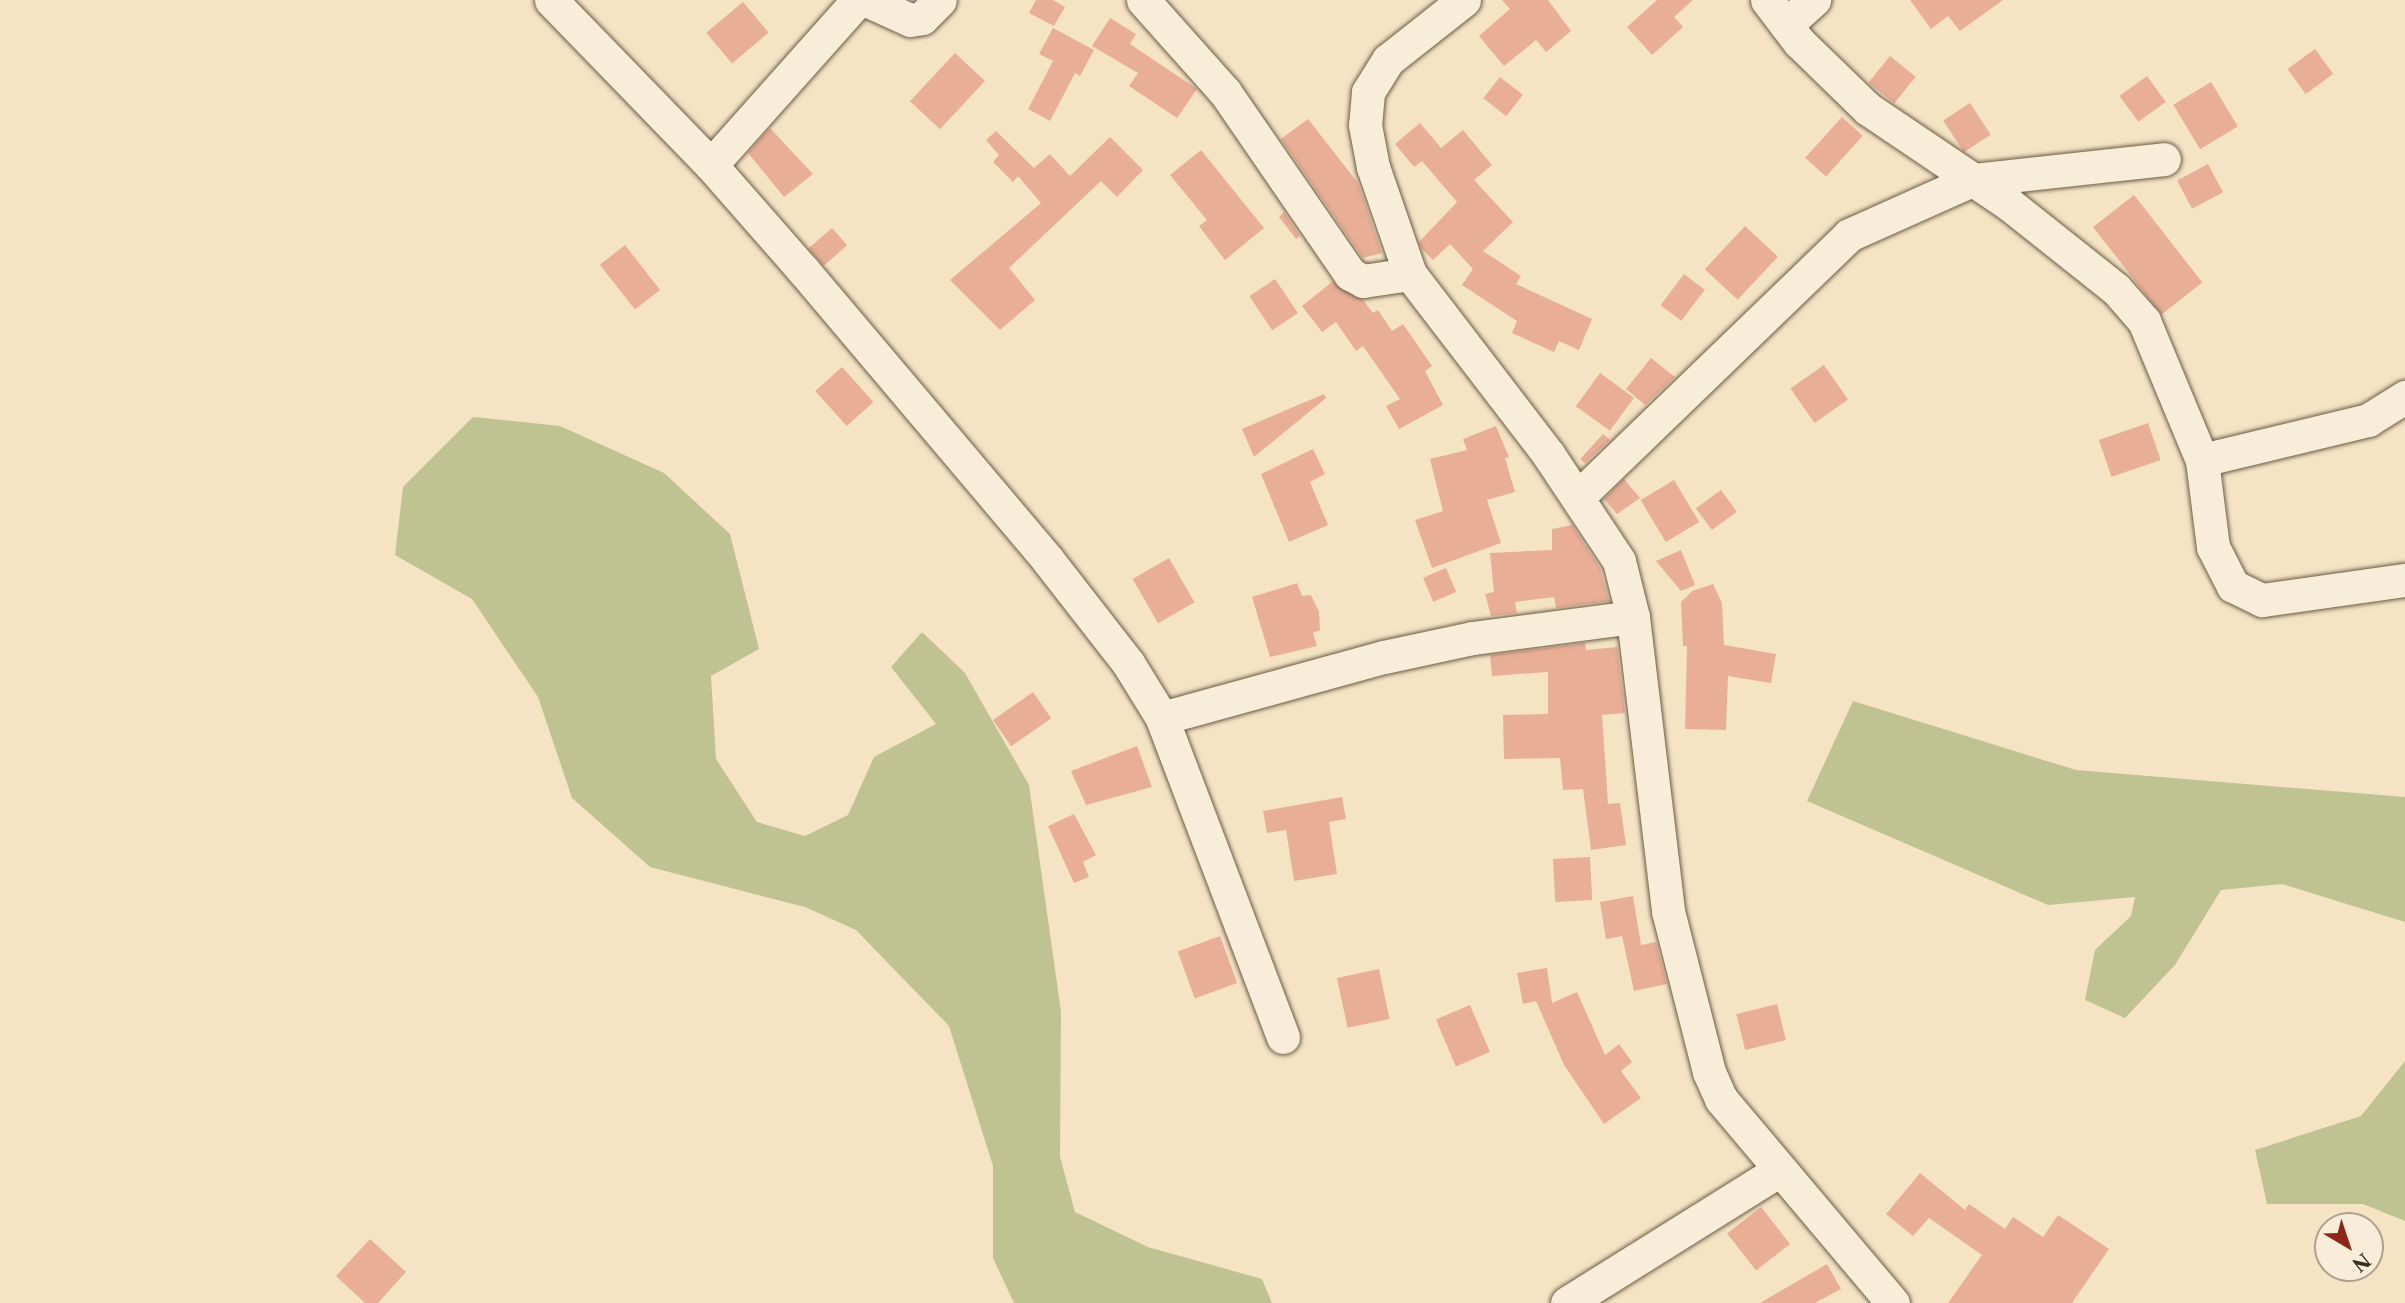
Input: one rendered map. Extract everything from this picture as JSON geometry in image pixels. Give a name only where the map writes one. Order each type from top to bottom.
[{"type":"street","points":[[551,0],[711,165],[1047,559],[1128,663],[1162,718],[1283,1037]]},
{"type":"street","points":[[711,165],[858,0]]},
{"type":"street","points":[[866,0],[910,20],[922,18],[940,0]]},
{"type":"street","points":[[1143,0],[1225,92],[1350,274],[1363,281],[1410,274]]},
{"type":"street","points":[[1464,0],[1388,60],[1368,92],[1364,125],[1373,167],[1410,274],[1578,497],[1619,561],[1633,617],[1660,861],[1703,1045],[1721,1099],[1778,1171],[1892,1303]]},
{"type":"street","points":[[1814,0],[1776,12],[1868,109],[1972,180],[2116,289],[2144,321],[2202,460],[2213,547],[2232,586],[2262,600],[2405,580]]},
{"type":"street","points":[[1578,497],[1849,235],[1972,180],[2164,159]]},
{"type":"street","points":[[2202,460],[2368,420],[2405,397]]},
{"type":"street","points":[[1162,718],[1460,641],[1633,617]]},
{"type":"street","points":[[1567,1303],[1778,1171]]},
{"type":"green space","points":[[473,417],[560,426],[664,473],[730,534],[759,649],[711,676],[716,759],[757,822],[805,836],[848,815],[874,757],[936,724],[891,667],[922,632],[965,673],[1029,785],[1061,1012],[1060,1157],[1075,1212],[1148,1247],[1262,1279],[1272,1303],[1014,1303],[993,1258],[993,1166],[949,1026],[856,930],[805,907],[650,867],[572,798],[538,697],[472,599],[395,555],[403,487]]},
{"type":"green space","points":[[1853,701],[2076,770],[2405,797],[2405,922],[2282,884],[2221,890],[2175,965],[2125,1018],[2085,1000],[2095,950],[2131,916],[2135,897],[2048,905],[1807,801]]},
{"type":"green space","points":[[2405,1061],[2405,1221],[2363,1204],[2267,1204],[2255,1150],[2361,1116]]},
{"type":"building","points":[[1036,0],[1053,0],[1065,7],[1054,26],[1029,13]]},
{"type":"building","points":[[1502,0],[1548,0],[1571,31],[1546,52],[1536,40],[1504,66],[1479,36],[1510,9]]},
{"type":"building","points":[[1657,0],[1693,0],[1674,17],[1683,27],[1652,55],[1627,27]]},
{"type":"building","points":[[1910,0],[2003,0],[1960,31],[1948,16],[1931,29]]},
{"type":"building","points":[[743,2],[769,33],[732,63],[706,33]]},
{"type":"building","points":[[1110,18],[1136,34],[1130,44],[1197,89],[1177,118],[1129,86],[1138,73],[1092,46]]},
{"type":"building","points":[[1053,28],[1094,50],[1080,76],[1075,73],[1050,121],[1028,109],[1053,61],[1039,54]]},
{"type":"building","points":[[2315,49],[2333,74],[2306,94],[2287,69]]},
{"type":"building","points":[[955,53],[985,81],[940,129],[910,101]]},
{"type":"building","points":[[1890,56],[1916,77],[1894,103],[1869,82]]},
{"type":"building","points":[[2147,76],[2166,102],[2138,122],[2119,96]]},
{"type":"building","points":[[1500,77],[1523,95],[1506,116],[1483,98]]},
{"type":"building","points":[[2211,82],[2238,127],[2200,149],[2173,105]]},
{"type":"building","points":[[1970,103],[1991,135],[1964,152],[1943,120]]},
{"type":"building","points":[[1842,117],[1863,136],[1826,177],[1805,158]]},
{"type":"building","points":[[1308,119],[1358,183],[1382,253],[1363,258],[1281,139]]},
{"type":"building","points":[[1420,123],[1441,148],[1463,130],[1492,165],[1474,180],[1513,222],[1483,251],[1521,276],[1516,284],[1592,319],[1579,350],[1559,341],[1554,352],[1512,333],[1517,321],[1462,285],[1473,269],[1450,244],[1433,260],[1421,248],[1419,242],[1457,202],[1422,161],[1414,167],[1395,144]]},
{"type":"building","points":[[770,128],[813,174],[784,197],[748,153]]},
{"type":"building","points":[[996,131],[1034,168],[1050,154],[1070,176],[1110,137],[1143,170],[1117,197],[1101,181],[1009,268],[1035,300],[1000,330],[950,280],[1041,203],[1018,176],[1013,182],[993,162],[999,155],[986,140]]},
{"type":"building","points":[[1201,150],[1264,228],[1225,260],[1199,226],[1207,220],[1170,175]]},
{"type":"building","points":[[2208,164],[2223,192],[2192,209],[2177,180]]},
{"type":"building","points":[[2134,195],[2202,282],[2161,314],[2093,227]]},
{"type":"building","points":[[1284,212],[1300,236],[1296,239],[1279,217]]},
{"type":"building","points":[[1745,226],[1778,257],[1738,300],[1705,269]]},
{"type":"building","points":[[832,228],[847,245],[824,266],[809,248]]},
{"type":"building","points":[[625,245],[660,290],[635,310],[600,265]]},
{"type":"building","points":[[1684,274],[1705,290],[1681,321],[1661,305]]},
{"type":"building","points":[[1275,279],[1298,313],[1272,330],[1249,296]]},
{"type":"building","points":[[1332,282],[1363,300],[1373,313],[1378,310],[1392,331],[1403,324],[1432,366],[1425,371],[1443,405],[1399,429],[1386,406],[1400,399],[1363,346],[1356,351],[1336,322],[1322,332],[1302,306]]},
{"type":"building","points":[[1651,358],[1675,377],[1645,405],[1626,389]]},
{"type":"building","points":[[1824,365],[1848,399],[1815,423],[1790,389]]},
{"type":"building","points":[[842,367],[873,402],[847,426],[815,391]]},
{"type":"building","points":[[1600,373],[1634,398],[1610,431],[1576,406]]},
{"type":"building","points":[[1324,394],[1326,398],[1254,457],[1242,429]]},
{"type":"building","points":[[2148,423],[2161,460],[2112,477],[2099,440]]},
{"type":"building","points":[[1496,426],[1509,457],[1505,458],[1515,492],[1487,500],[1501,543],[1432,568],[1415,520],[1443,511],[1430,459],[1467,450],[1463,439]]},
{"type":"building","points":[[1603,434],[1610,440],[1585,463],[1580,459]]},
{"type":"building","points":[[1313,449],[1325,474],[1310,482],[1328,525],[1289,542],[1261,474]]},
{"type":"building","points":[[1624,479],[1640,498],[1617,514],[1604,499]]},
{"type":"building","points":[[1674,480],[1699,522],[1666,542],[1641,500]]},
{"type":"building","points":[[1721,490],[1737,512],[1712,530],[1696,508]]},
{"type":"building","points":[[1572,525],[1600,568],[1609,601],[1556,608],[1554,597],[1515,602],[1517,613],[1491,616],[1485,594],[1494,592],[1490,553],[1552,550],[1552,529]]},
{"type":"building","points":[[1681,550],[1695,585],[1681,591],[1656,561]]},
{"type":"building","points":[[1169,558],[1194,602],[1158,623],[1133,579]]},
{"type":"building","points":[[1446,568],[1456,592],[1433,602],[1423,578]]},
{"type":"building","points":[[1297,583],[1302,596],[1311,595],[1319,612],[1320,630],[1313,633],[1317,646],[1270,657],[1252,597]]},
{"type":"building","points":[[1713,584],[1722,603],[1724,645],[1776,654],[1771,683],[1728,676],[1726,730],[1685,729],[1687,646],[1683,646],[1681,602],[1692,591]]},
{"type":"building","points":[[1585,643],[1586,650],[1617,647],[1625,713],[1602,715],[1608,804],[1620,803],[1626,845],[1591,850],[1583,789],[1563,790],[1560,758],[1504,759],[1503,715],[1548,714],[1548,672],[1492,676],[1490,655]]},
{"type":"building","points":[[1033,692],[1051,718],[1011,746],[993,720]]},
{"type":"building","points":[[1137,746],[1152,787],[1086,805],[1071,771]]},
{"type":"building","points":[[1342,797],[1346,819],[1329,822],[1337,874],[1294,881],[1286,830],[1267,833],[1263,811]]},
{"type":"building","points":[[1074,814],[1096,855],[1083,862],[1089,877],[1074,883],[1048,826]]},
{"type":"building","points":[[1590,857],[1592,900],[1555,902],[1553,859]]},
{"type":"building","points":[[1633,896],[1641,945],[1656,942],[1667,984],[1634,991],[1622,936],[1606,939],[1600,902]]},
{"type":"building","points":[[1220,936],[1237,983],[1195,998],[1178,951]]},
{"type":"building","points":[[1547,968],[1552,1003],[1577,992],[1605,1055],[1619,1044],[1632,1062],[1621,1071],[1641,1098],[1604,1124],[1564,1065],[1536,1001],[1523,1004],[1517,973]]},
{"type":"building","points":[[1379,969],[1390,1019],[1348,1028],[1337,978]]},
{"type":"building","points":[[1777,1004],[1786,1040],[1745,1050],[1736,1014]]},
{"type":"building","points":[[1470,1005],[1490,1052],[1456,1066],[1436,1019]]},
{"type":"building","points":[[1920,1173],[1965,1210],[1969,1204],[2005,1229],[2013,1217],[2043,1237],[2058,1215],[2109,1249],[2072,1303],[1948,1303],[1982,1255],[1929,1218],[1913,1236],[1886,1214]]},
{"type":"building","points":[[1761,1207],[1790,1244],[1756,1271],[1727,1233]]},
{"type":"building","points":[[370,1239],[406,1272],[378,1303],[365,1303],[336,1276]]},
{"type":"building","points":[[1827,1264],[1841,1289],[1815,1303],[1760,1303]]}]
